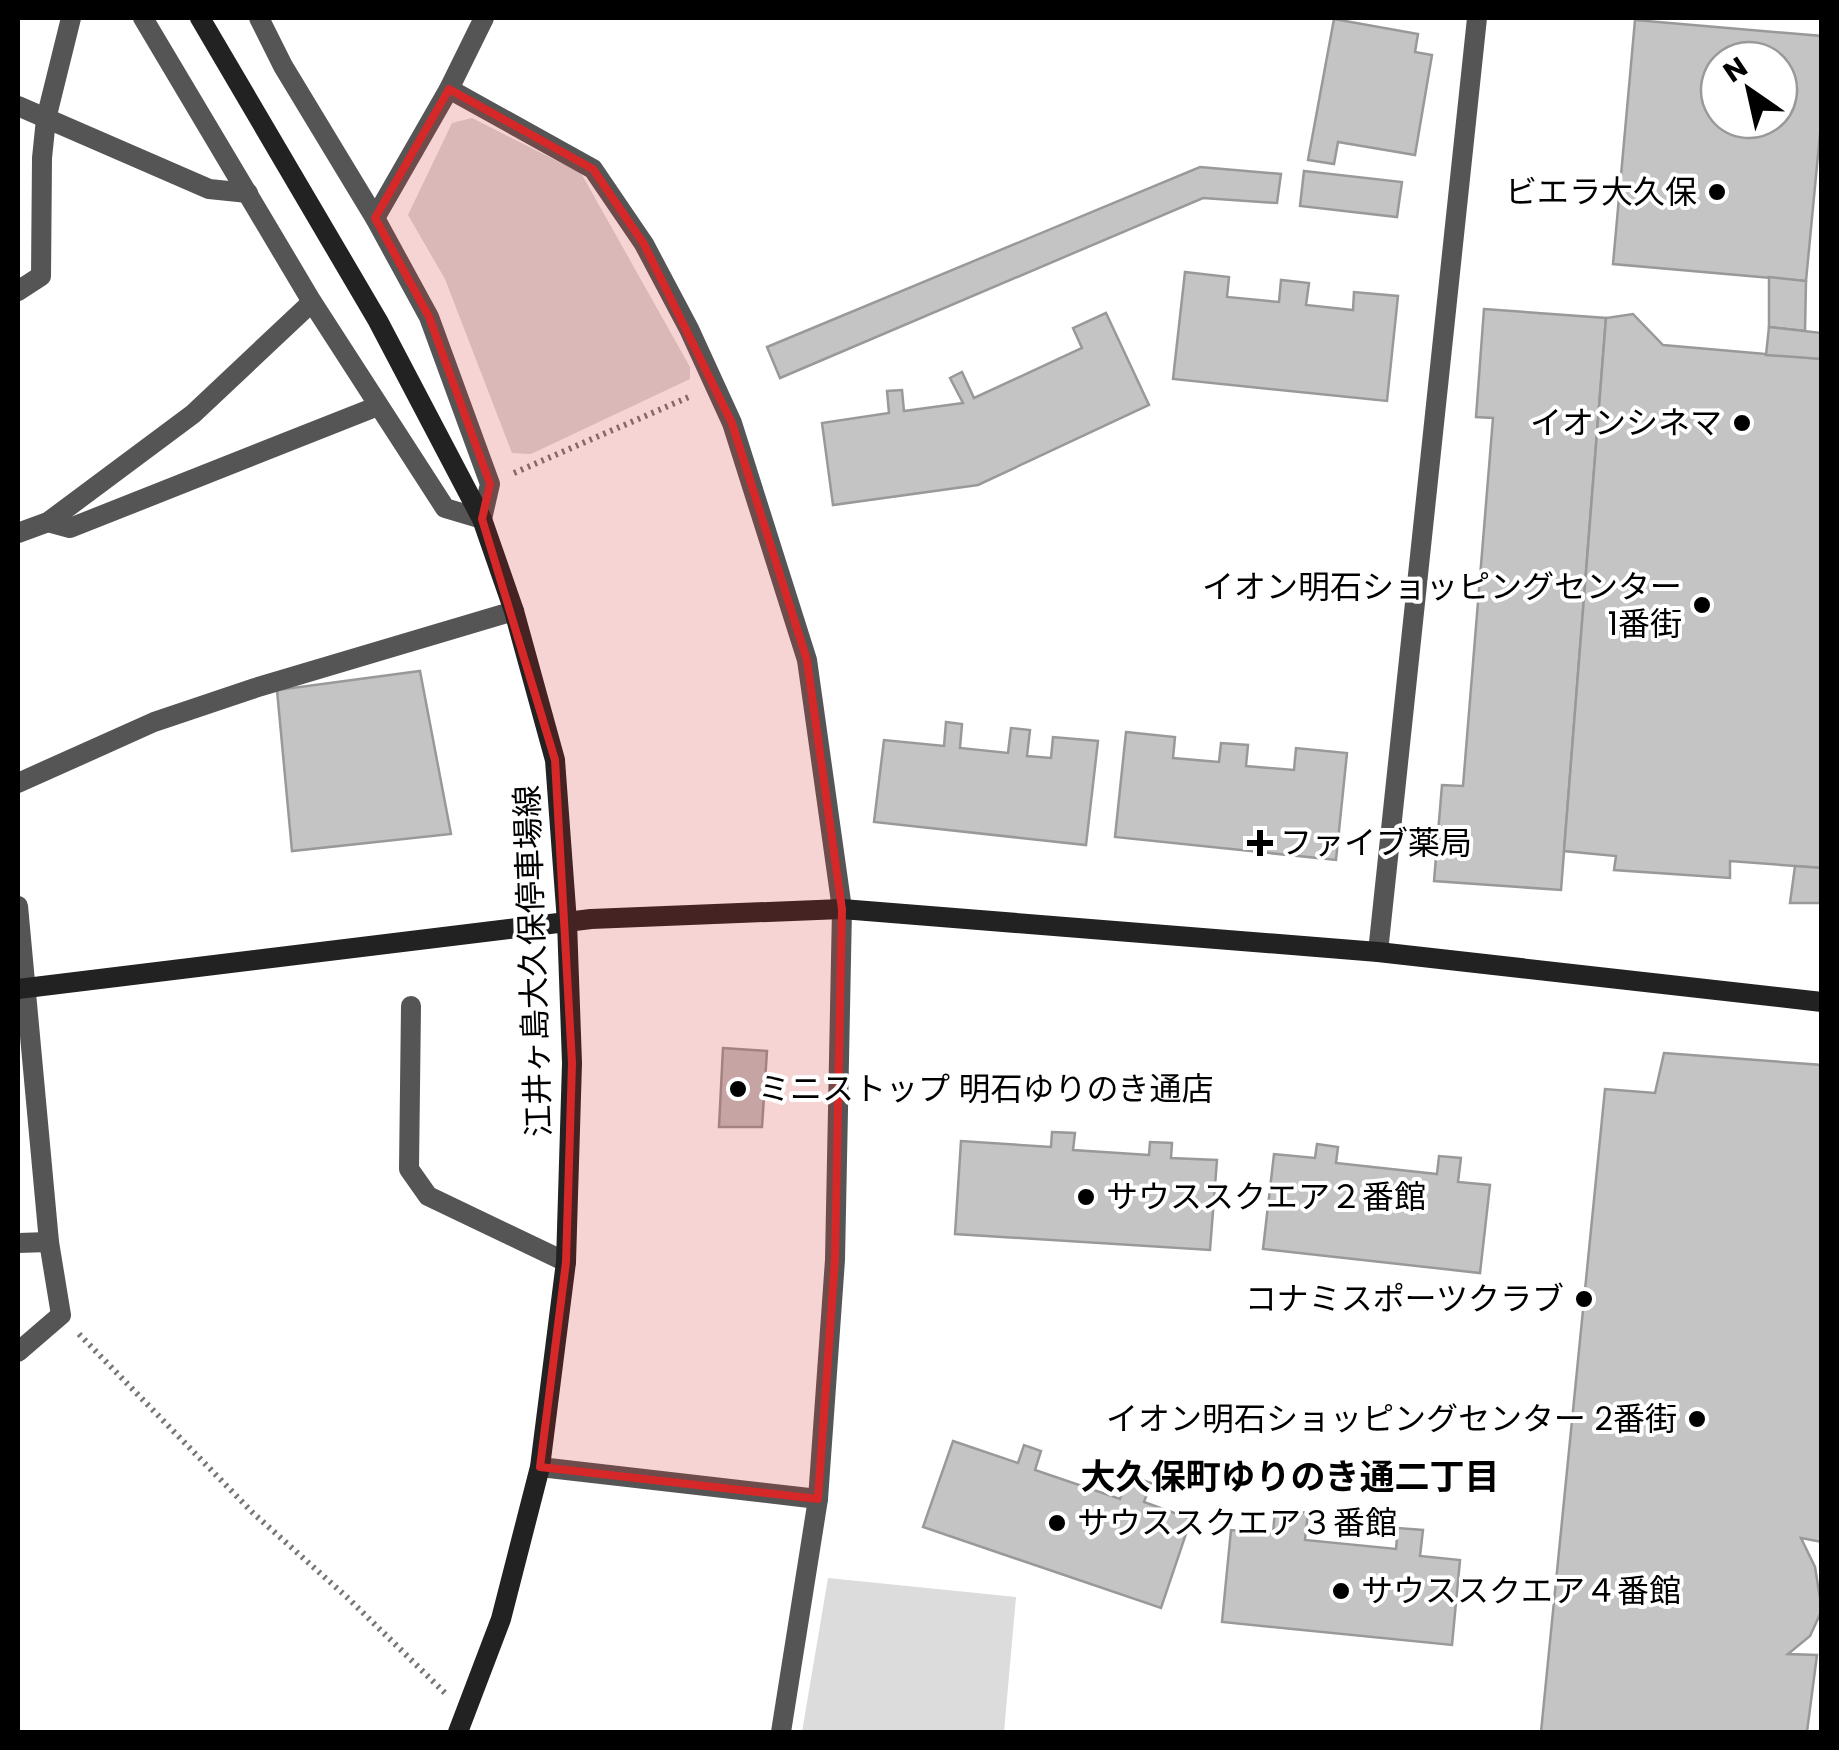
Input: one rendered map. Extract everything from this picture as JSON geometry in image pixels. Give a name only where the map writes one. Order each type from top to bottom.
[{"type":"main road","name":"江井ヶ島大久保停車場線","points":[[200,18],[378,321],[482,518],[514,610],[555,760],[572,1062],[566,1262],[540,1467],[501,1619],[462,1723]]},
{"type":"main road","points":[[22,988],[567,922],[842,909],[1378,952],[1822,1002]]},
{"type":"street","points":[[18,292],[41,276],[46,119],[71,18]]},
{"type":"street","points":[[143,18],[312,302],[445,508],[482,518],[490,484],[429,317],[259,18]]},
{"type":"street","points":[[374,218],[449,88],[484,18]]},
{"type":"street","points":[[1378,952],[1477,18]]},
{"type":"street","points":[[449,88],[594,168],[644,244],[732,423],[807,660],[842,909],[836,1260],[818,1500],[781,1732]]},
{"type":"street","points":[[18,106],[209,189],[248,193]]},
{"type":"street","points":[[18,533],[48,522],[192,414],[312,302]]},
{"type":"street","points":[[48,522],[70,528],[378,406]]},
{"type":"street","points":[[18,783],[154,722],[514,610]]},
{"type":"street","points":[[18,906],[22,988],[49,1242],[61,1316],[18,1352]]},
{"type":"street","points":[[411,1006],[409,1169],[428,1196],[566,1262]]},
{"type":"street","points":[[18,1243],[49,1242]]},
{"type":"street","points":[[540,1467],[818,1500]]},
{"type":"path","points":[[490,484],[715,385]]},
{"type":"path","points":[[61,1316],[253,1513],[349,1599],[462,1723]]},
{"type":"highlighted area","points":[[449,89],[593,169],[644,244],[732,423],[807,660],[842,909],[835,1260],[818,1499],[540,1467],[566,1262],[572,1063],[555,760],[482,519],[490,484],[429,317],[375,218]]},
{"type":"shaded area","points":[[472,118],[581,173],[690,367],[690,379],[531,454],[512,453],[445,279],[408,215],[452,123]]},
{"type":"shaded area","points":[[828,1578],[1016,1597],[1004,1732],[802,1732]]},
{"type":"building","points":[[1334,19],[1418,34],[1415,52],[1432,55],[1415,155],[1338,142],[1334,164],[1308,160]]},
{"type":"building","name":"ビエラ大久保","points":[[1635,20],[1822,36],[1822,113],[1806,281],[1613,264]]},
{"type":"building","points":[[1200,167],[1281,174],[1277,203],[1203,198],[780,378],[767,347]]},
{"type":"building","points":[[1304,171],[1402,182],[1397,217],[1300,206]]},
{"type":"building","points":[[1185,272],[1229,277],[1227,297],[1279,302],[1281,280],[1309,283],[1306,305],[1353,310],[1354,292],[1398,296],[1387,401],[1173,379]]},
{"type":"building","points":[[1769,277],[1806,281],[1805,331],[1769,327]]},
{"type":"building","points":[[1484,309],[1606,318],[1561,890],[1434,881],[1442,785],[1463,786],[1493,418],[1476,417]]},
{"type":"building","points":[[1106,313],[1149,405],[978,485],[833,505],[822,423],[889,413],[887,391],[902,390],[904,411],[963,403],[950,378],[962,372],[974,398],[1082,348],[1073,328]]},
{"type":"building","name":"イオン明石ショッピングセンター 1番街","points":[[1633,314],[1663,345],[1822,359],[1822,868],[1730,861],[1730,878],[1614,870],[1616,856],[1564,851],[1606,318]]},
{"type":"building","points":[[1769,327],[1822,333],[1822,359],[1766,355]]},
{"type":"building","points":[[420,671],[451,834],[292,851],[277,690]]},
{"type":"building","points":[[946,722],[962,724],[960,748],[1008,753],[1011,728],[1030,730],[1027,756],[1051,758],[1053,737],[1098,741],[1086,845],[874,822],[884,740],[944,746]]},
{"type":"building","points":[[1126,732],[1175,737],[1173,758],[1219,762],[1221,743],[1248,745],[1246,766],[1294,770],[1296,748],[1347,753],[1336,860],[1115,837]]},
{"type":"building","points":[[1795,866],[1822,868],[1822,903],[1790,903]]},
{"type":"building","points":[[723,1048],[767,1051],[762,1127],[719,1127]]},
{"type":"building","name":"イオン明石ショッピングセンター 2番街","points":[[1664,1053],[1822,1065],[1822,1542],[1801,1538],[1815,1567],[1822,1610],[1810,1636],[1788,1654],[1817,1655],[1807,1732],[1541,1732],[1605,1089],[1655,1093]]},
{"type":"building","name":"サウススクエア２番館","points":[[1052,1132],[1075,1133],[1073,1150],[1149,1155],[1150,1142],[1172,1143],[1171,1158],[1217,1160],[1210,1250],[955,1234],[961,1141],[1051,1147]]},
{"type":"building","points":[[1317,1144],[1338,1147],[1336,1163],[1437,1174],[1439,1156],[1461,1158],[1458,1182],[1490,1185],[1480,1273],[1263,1249],[1274,1154],[1315,1158]]},
{"type":"building","name":"サウススクエア３番館","points":[[953,1441],[1018,1463],[1024,1445],[1041,1451],[1035,1470],[1120,1499],[1128,1475],[1151,1483],[1144,1502],[1191,1519],[1161,1608],[923,1527]]},
{"type":"building","name":"サウススクエア４番館","points":[[1275,1510],[1308,1513],[1305,1540],[1396,1549],[1398,1528],[1423,1530],[1420,1556],[1460,1560],[1452,1645],[1222,1622],[1231,1530],[1273,1534]]},
{"type":"place","name":"ビエラ大久保","points":[[1717,192]]},
{"type":"place","name":"イオンシネマ","points":[[1742,423]]},
{"type":"place","name":"イオン明石ショッピングセンター 1番街","points":[[1702,605]]},
{"type":"place","name":"ファイブ薬局","points":[[1260,843]]},
{"type":"place","name":"ミニストップ 明石ゆりのき通店","points":[[738,1089]]},
{"type":"place","name":"サウススクエア２番館","points":[[1086,1197]]},
{"type":"place","name":"コナミスポーツクラブ","points":[[1584,1299]]},
{"type":"place","name":"イオン明石ショッピングセンター 2番街","points":[[1697,1419]]},
{"type":"place","name":"サウススクエア３番館","points":[[1057,1523]]},
{"type":"place","name":"サウススクエア４番館","points":[[1341,1591]]},
{"type":"district","name":"大久保町ゆりのき通二丁目","points":[[1290,1477]]}]
